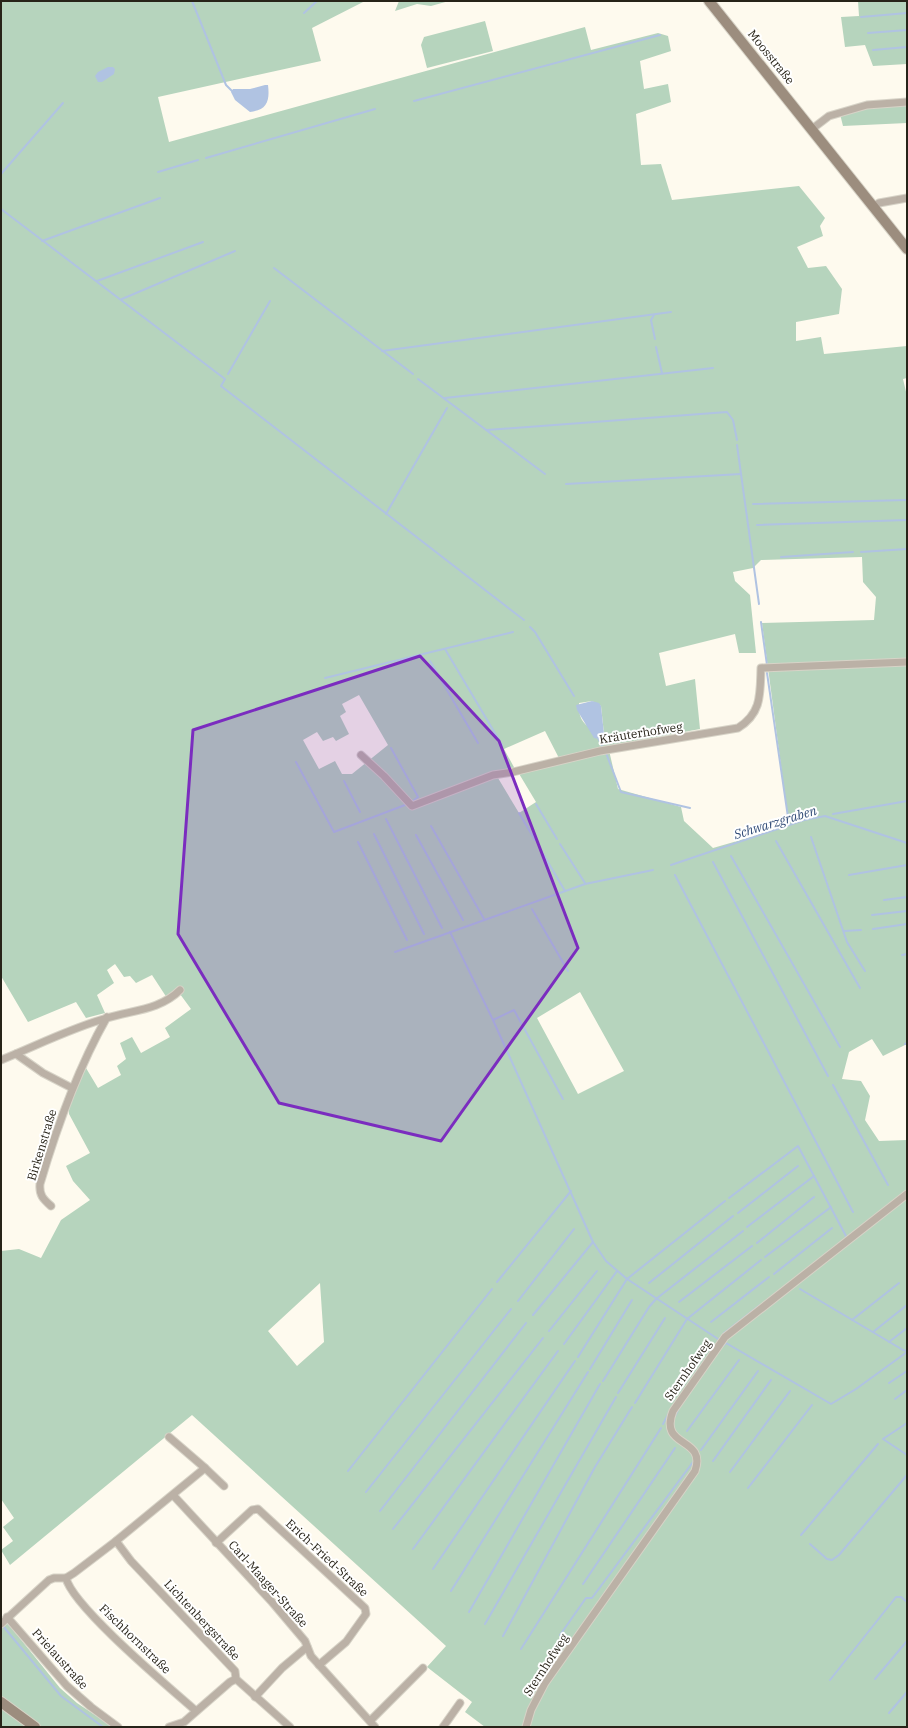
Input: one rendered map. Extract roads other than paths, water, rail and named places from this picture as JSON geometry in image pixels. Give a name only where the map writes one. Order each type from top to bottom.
[{"type":"street","name":"Moosstraße","points":[[709,1],[907,249]]},
{"type":"street","points":[[812,129],[829,116],[867,105],[907,102]]},
{"type":"street","points":[[873,207],[879,203],[907,198]]},
{"type":"street","name":"Kräuterhofweg","points":[[361,755],[384,776],[412,806],[493,775],[513,772],[600,751],[738,728],[747,723],[756,710],[759,699],[761,668],[907,662]]},
{"type":"street","points":[[1,1060],[107,1018],[145,1010],[168,999],[180,990]]},
{"type":"street","name":"Birkenstraße","points":[[51,1206],[42,1198],[39,1192],[40,1184],[57,1128],[72,1088],[107,1018]]},
{"type":"street","points":[[16,1054],[43,1073],[72,1088]]},
{"type":"street","name":"Sternhofweg","points":[[526,1727],[531,1710],[545,1683],[695,1471],[698,1462],[696,1454],[689,1446],[675,1436],[670,1428],[670,1420],[674,1411],[717,1347],[725,1338],[907,1194]]},
{"type":"street","points":[[169,1437],[224,1486]]},
{"type":"street","points":[[5,1620],[49,1580],[54,1578],[66,1578],[116,1541],[205,1468]]},
{"type":"street","name":"Carl-Maager-Straße","points":[[173,1495],[272,1602],[305,1641],[307,1647],[319,1665],[375,1727]]},
{"type":"street","name":"Erich-Fried-Straße","points":[[216,1543],[252,1510],[258,1510],[366,1608],[366,1614],[348,1639],[319,1665]]},
{"type":"street","name":"Lichtenbergstraße","points":[[116,1541],[131,1561],[235,1671],[236,1679],[290,1727]]},
{"type":"street","name":"Fischhornstraße","points":[[66,1578],[70,1589],[114,1636],[196,1711]]},
{"type":"street","name":"Prielaustraße","points":[[5,1620],[67,1686],[118,1727]]},
{"type":"street","points":[[255,1696],[282,1668],[307,1647]]},
{"type":"street","points":[[370,1721],[423,1668]]},
{"type":"street","points":[[169,1727],[186,1725],[196,1711],[230,1682],[236,1679]]},
{"type":"street","points":[[1,1702],[35,1727]]},
{"type":"street","points":[[443,1727],[460,1703]]},
{"type":"water","points":[[108,67],[113,67],[115,69],[114,74],[102,82],[98,82],[95,76],[98,72]]},
{"type":"water","points":[[268,85],[268,100],[264,107],[256,111],[250,112],[235,100],[231,92],[233,89],[250,89]]},
{"type":"water","points":[[592,701],[599,703],[601,706],[604,734],[599,739],[594,738],[577,710],[576,705]]},
{"type":"waterway","points":[[192,1],[226,85],[232,91]]},
{"type":"waterway","points":[[304,13],[317,1]]},
{"type":"waterway","points":[[861,17],[907,13]]},
{"type":"waterway","points":[[868,33],[907,30]]},
{"type":"waterway","points":[[414,101],[660,35]]},
{"type":"waterway","points":[[873,50],[907,47]]},
{"type":"waterway","points":[[1,174],[63,103]]},
{"type":"waterway","points":[[206,158],[375,109]]},
{"type":"waterway","points":[[158,172],[198,160]]},
{"type":"waterway","points":[[42,241],[160,198]]},
{"type":"waterway","points":[[1,209],[225,379],[221,386],[524,620]]},
{"type":"waterway","points":[[97,281],[203,242]]},
{"type":"waterway","points":[[122,299],[235,251]]},
{"type":"waterway","points":[[274,268],[413,374]]},
{"type":"waterway","points":[[228,374],[270,301]]},
{"type":"waterway","points":[[382,351],[671,312]]},
{"type":"waterway","points":[[654,315],[651,320],[655,339]]},
{"type":"waterway","points":[[656,347],[662,373]]},
{"type":"waterway","points":[[445,398],[713,368]]},
{"type":"waterway","points":[[418,379],[545,474]]},
{"type":"waterway","points":[[386,514],[447,408]]},
{"type":"waterway","points":[[487,430],[727,412],[733,420],[737,440]]},
{"type":"waterway","points":[[737,445],[759,604]]},
{"type":"waterway","points":[[566,484],[741,474]]},
{"type":"waterway","points":[[753,504],[907,500]]},
{"type":"waterway","points":[[757,525],[907,520]]},
{"type":"waterway","points":[[861,552],[907,549]]},
{"type":"waterway","points":[[781,557],[853,552]]},
{"type":"waterway","points":[[761,622],[767,665]]},
{"type":"waterway","points":[[530,627],[535,632],[574,696]]},
{"type":"waterway","points":[[325,678],[513,632]]},
{"type":"waterway","points":[[445,649],[502,745]]},
{"type":"waterway","points":[[430,661],[478,743]]},
{"type":"waterway","points":[[767,673],[789,824]]},
{"type":"waterway","points":[[598,738],[602,745]]},
{"type":"waterway","points":[[391,748],[418,797],[413,801]]},
{"type":"waterway","points":[[606,753],[621,792],[690,808]]},
{"type":"waterway","points":[[296,762],[334,832],[405,805]]},
{"type":"waterway","points":[[344,781],[360,812]]},
{"type":"waterway","points":[[833,814],[907,801]]},
{"type":"waterway","points":[[536,804],[557,839]]},
{"type":"waterway","points":[[519,813],[535,840]]},
{"type":"waterway","name":"Schwarzgraben","points":[[671,865],[804,820],[825,816],[907,843]]},
{"type":"waterway","points":[[386,819],[442,928]]},
{"type":"waterway","points":[[431,826],[484,919]]},
{"type":"waterway","points":[[374,834],[424,934]]},
{"type":"waterway","points":[[416,835],[463,920]]},
{"type":"waterway","points":[[811,837],[847,942],[865,971]]},
{"type":"waterway","points":[[776,841],[860,988]]},
{"type":"waterway","points":[[358,842],[407,940]]},
{"type":"waterway","points":[[560,844],[585,883]]},
{"type":"waterway","points":[[539,847],[565,891]]},
{"type":"waterway","points":[[731,856],[840,1047]]},
{"type":"waterway","points":[[713,862],[828,1076]]},
{"type":"waterway","points":[[849,875],[907,865]]},
{"type":"waterway","points":[[395,952],[585,884],[653,870]]},
{"type":"waterway","points":[[675,875],[853,1212]]},
{"type":"waterway","points":[[884,900],[907,897]]},
{"type":"waterway","points":[[532,909],[568,971]]},
{"type":"waterway","points":[[872,915],[907,911]]},
{"type":"waterway","points":[[873,929],[907,924]]},
{"type":"waterway","points":[[844,931],[861,930]]},
{"type":"waterway","points":[[450,932],[493,1020],[593,1242],[606,1261],[627,1279],[718,1339]]},
{"type":"waterway","points":[[902,955],[907,954]]},
{"type":"waterway","points":[[493,1020],[514,1010],[563,1099]]},
{"type":"waterway","points":[[833,1085],[888,1185]]},
{"type":"waterway","points":[[729,1198],[798,1146],[846,1236],[845,1240]]},
{"type":"waterway","points":[[738,1213],[798,1166]]},
{"type":"waterway","points":[[747,1227],[814,1176]]},
{"type":"waterway","points":[[497,1282],[571,1191]]},
{"type":"waterway","points":[[757,1243],[814,1197]]},
{"type":"waterway","points":[[578,1357],[627,1279],[725,1201]]},
{"type":"waterway","points":[[765,1257],[831,1207]]},
{"type":"waterway","points":[[649,1283],[733,1216]]},
{"type":"waterway","points":[[774,1274],[832,1228]]},
{"type":"waterway","points":[[518,1301],[574,1229]]},
{"type":"waterway","points":[[603,1381],[649,1307],[656,1299],[743,1231]]},
{"type":"waterway","points":[[533,1315],[593,1242]]},
{"type":"waterway","points":[[679,1302],[752,1246]]},
{"type":"waterway","points":[[635,1403],[687,1319],[761,1260]]},
{"type":"waterway","points":[[549,1331],[597,1271]]},
{"type":"waterway","points":[[564,1344],[617,1271]]},
{"type":"waterway","points":[[711,1322],[769,1277]]},
{"type":"waterway","points":[[852,1320],[899,1283]]},
{"type":"waterway","points":[[348,1471],[492,1289]]},
{"type":"waterway","points":[[800,1289],[907,1351]]},
{"type":"waterway","points":[[590,1369],[632,1300]]},
{"type":"waterway","points":[[695,1374],[724,1333],[760,1305]]},
{"type":"waterway","points":[[873,1332],[907,1305]]},
{"type":"waterway","points":[[366,1492],[511,1309]]},
{"type":"waterway","points":[[618,1393],[665,1318]]},
{"type":"waterway","points":[[380,1511],[526,1323]]},
{"type":"waterway","points":[[889,1342],[907,1328]]},
{"type":"waterway","points":[[393,1529],[543,1338]]},
{"type":"waterway","points":[[723,1346],[726,1343],[831,1404],[856,1389],[907,1352]]},
{"type":"waterway","points":[[413,1549],[558,1351]]},
{"type":"waterway","points":[[687,1431],[739,1360]]},
{"type":"waterway","points":[[433,1569],[575,1361]]},
{"type":"waterway","points":[[701,1450],[758,1371]]},
{"type":"waterway","points":[[889,1383],[907,1371]]},
{"type":"waterway","points":[[451,1591],[588,1372]]},
{"type":"waterway","points":[[713,1461],[771,1380]]},
{"type":"waterway","points":[[469,1612],[600,1384]]},
{"type":"waterway","points":[[895,1399],[907,1390]]},
{"type":"waterway","points":[[730,1472],[790,1391]]},
{"type":"waterway","points":[[485,1624],[616,1397]]},
{"type":"waterway","points":[[748,1488],[812,1405]]},
{"type":"waterway","points":[[503,1636],[595,1467],[632,1407]]},
{"type":"waterway","points":[[675,1416],[679,1408]]},
{"type":"waterway","points":[[663,1424],[670,1411]]},
{"type":"waterway","points":[[907,1423],[883,1439],[907,1455]]},
{"type":"waterway","points":[[521,1649],[661,1428]]},
{"type":"waterway","points":[[801,1535],[878,1444]]},
{"type":"waterway","points":[[583,1584],[675,1448]]},
{"type":"waterway","points":[[560,1635],[586,1598],[592,1598],[693,1462]]},
{"type":"waterway","points":[[810,1544],[827,1559],[832,1560],[839,1555],[907,1475]]},
{"type":"waterway","points":[[830,1680],[896,1597],[901,1597],[907,1602]]},
{"type":"waterway","points":[[3,1626],[61,1696],[103,1727]]},
{"type":"waterway","points":[[875,1679],[907,1641]]},
{"type":"waterway","points":[[889,1713],[907,1692]]}]
